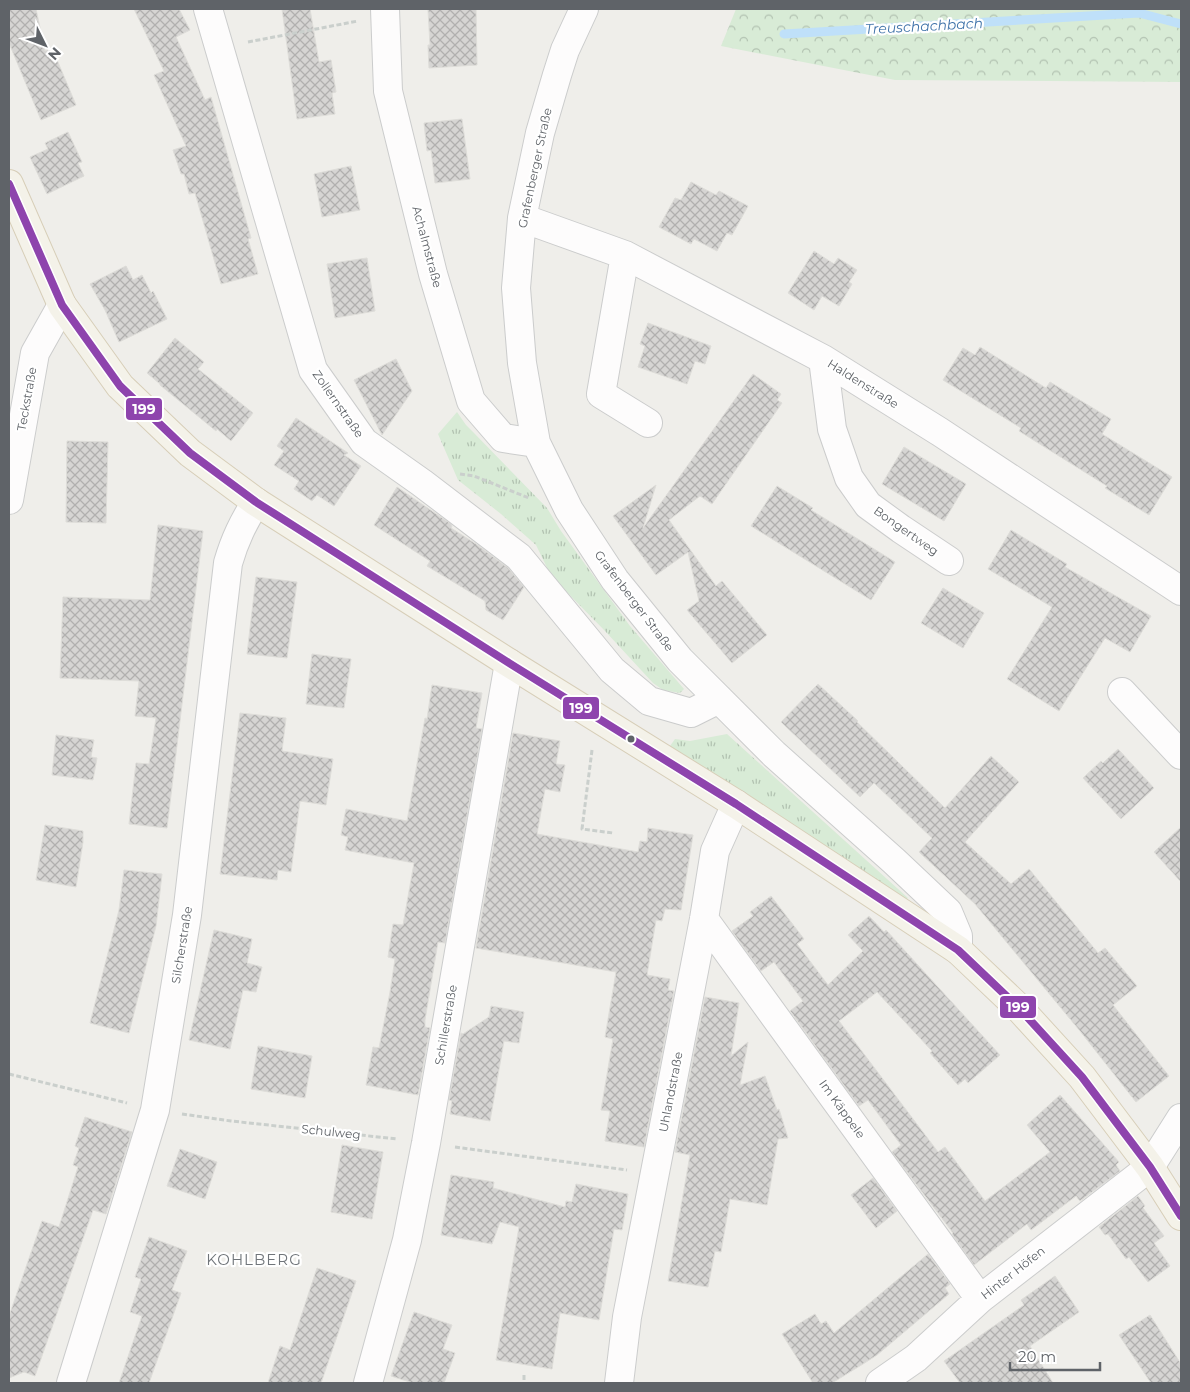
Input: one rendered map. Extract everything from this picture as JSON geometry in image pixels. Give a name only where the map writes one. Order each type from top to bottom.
[{"type":"main road","points":[[9,184],[62,305],[120,386],[190,454],[256,502],[509,663],[736,804],[958,950],[1019,1008],[1082,1077],[1150,1167],[1181,1216]]},
{"type":"street","name":"Zollernstraße","points":[[208,9],[313,370],[364,442],[422,483],[519,557],[612,670],[649,701],[692,713],[719,699]]},
{"type":"street","name":"Grafenberger Straße","points":[[584,9],[565,50],[540,133],[522,218],[516,288],[522,363],[536,443],[569,510],[615,580],[680,660],[774,754],[948,912],[958,936],[958,950]]},
{"type":"street","name":"Achalmstraße","points":[[385,12],[388,92],[433,274],[471,401],[503,438],[536,443]]},
{"type":"street","name":"Haldenstraße","points":[[522,218],[625,254],[823,359],[949,438],[1181,590]]},
{"type":"street","points":[[625,254],[601,394],[648,423]]},
{"type":"street","name":"Teckstraße","points":[[9,500],[35,353],[62,305]]},
{"type":"street","name":"Bongertweg","points":[[823,359],[832,429],[849,478],[868,504],[901,529],[949,560]]},
{"type":"street","name":"Silcherstraße","points":[[71,1383],[155,1110],[187,915],[228,563],[234,542],[256,502]]},
{"type":"street","name":"Schillerstraße","points":[[368,1383],[407,1240],[426,1143],[509,663]]},
{"type":"street","points":[[1122,692],[1181,755]]},
{"type":"street","name":"Uhlandstraße","points":[[619,1383],[627,1317],[656,1174],[715,851],[736,804]]},
{"type":"street","name":"Im Käppele","points":[[704,919],[980,1299]]},
{"type":"street","name":"Hinter Höfen","points":[[880,1383],[916,1358],[980,1299],[1150,1167],[1181,1118]]},
{"type":"path","points":[[219,47],[385,12]]},
{"type":"path","points":[[422,483],[449,472],[474,476],[532,500]]},
{"type":"path","points":[[596,717],[582,829],[613,833]]},
{"type":"path","name":"Schulweg","points":[[9,1074],[155,1110],[231,1121],[426,1143],[656,1174]]},
{"type":"path","points":[[524,1375],[524,1383]]},
{"type":"green space","points":[[736,9],[1181,9],[1181,82],[895,80],[721,46]]},
{"type":"green space","points":[[457,412],[466,425],[547,508],[561,531],[630,626],[684,689],[680,693],[663,690],[653,683],[551,576],[536,545],[458,480],[438,434]]},
{"type":"green space","points":[[727,734],[908,898],[903,902],[845,866],[670,746],[675,739],[690,741]]},
{"type":"building","points":[[9,9],[36,9],[45,51],[52,48],[76,105],[41,120],[9,43]]},
{"type":"building","points":[[134,9],[179,9],[190,30],[176,37],[205,100],[211,97],[251,238],[248,239],[258,274],[221,284],[195,193],[189,194],[184,174],[181,174],[173,150],[186,146],[154,75],[164,71]]},
{"type":"building","points":[[282,9],[310,9],[319,62],[331,60],[336,92],[332,93],[335,114],[297,119]]},
{"type":"building","points":[[428,9],[476,9],[477,65],[429,68]]},
{"type":"building","points":[[462,119],[470,179],[435,183],[431,150],[427,151],[424,123]]},
{"type":"building","points":[[68,132],[82,162],[78,163],[84,176],[47,194],[30,157],[48,149],[45,143]]},
{"type":"building","points":[[351,166],[360,210],[322,217],[314,174]]},
{"type":"building","points":[[691,182],[716,195],[719,191],[748,206],[732,235],[727,233],[717,251],[694,239],[691,244],[659,227],[675,198],[681,200]]},
{"type":"building","points":[[814,251],[834,264],[838,258],[857,270],[849,282],[852,284],[839,306],[822,296],[814,310],[788,293]]},
{"type":"building","points":[[367,258],[375,311],[335,318],[327,264]]},
{"type":"building","points":[[126,266],[133,280],[142,275],[151,293],[153,291],[167,319],[119,342],[105,310],[90,284]]},
{"type":"building","points":[[648,323],[711,346],[705,364],[695,361],[687,384],[638,367],[645,346],[640,344]]},
{"type":"building","points":[[175,338],[204,362],[198,369],[253,413],[231,441],[217,429],[216,431],[147,373]]},
{"type":"building","points":[[980,347],[1046,388],[1050,382],[1111,419],[1102,434],[1172,477],[1149,515],[1105,488],[1107,486],[1019,431],[1021,428],[943,380],[963,348],[975,355]]},
{"type":"building","points":[[396,359],[412,391],[382,435],[354,380]]},
{"type":"building","points":[[753,374],[781,394],[777,400],[782,403],[712,504],[700,496],[669,520],[716,586],[722,581],[767,635],[732,663],[687,610],[699,601],[688,552],[656,575],[613,516],[656,485],[643,528]]},
{"type":"building","points":[[296,418],[348,453],[344,455],[361,466],[334,506],[317,495],[312,501],[294,489],[299,481],[274,465],[284,451],[277,446]]},
{"type":"building","points":[[67,441],[108,442],[106,523],[66,522]]},
{"type":"building","points":[[904,447],[966,484],[944,521],[882,484]]},
{"type":"building","points":[[777,486],[813,508],[811,510],[895,562],[871,600],[751,526]]},
{"type":"building","points":[[397,487],[451,524],[451,528],[508,568],[524,587],[503,620],[486,610],[485,601],[427,566],[430,561],[374,525]]},
{"type":"building","points":[[158,525],[203,531],[167,828],[129,824],[136,763],[149,764],[156,718],[135,716],[139,681],[60,678],[63,597],[150,600]]},
{"type":"building","points":[[1011,530],[1067,564],[1065,567],[1151,616],[1130,652],[1105,638],[1059,711],[1007,679],[1052,607],[988,569]]},
{"type":"building","points":[[256,577],[297,582],[287,658],[247,654]]},
{"type":"building","points":[[943,588],[984,613],[963,648],[921,623]]},
{"type":"building","points":[[312,654],[351,659],[344,708],[306,704]]},
{"type":"building","points":[[818,684],[945,808],[991,756],[1019,782],[965,842],[1011,884],[1029,869],[1098,953],[1105,948],[1137,986],[1113,1005],[1169,1076],[1136,1102],[975,904],[919,852],[932,838],[874,783],[860,797],[781,722]]},
{"type":"building","points":[[432,685],[482,693],[476,728],[482,729],[445,943],[438,942],[425,1020],[425,1027],[430,1028],[418,1095],[366,1085],[373,1047],[379,1048],[390,992],[395,959],[388,957],[393,924],[403,925],[414,863],[345,850],[348,837],[341,835],[346,809],[407,821]]},
{"type":"building","points":[[240,713],[286,718],[282,751],[333,759],[326,805],[300,801],[291,872],[278,870],[277,880],[220,874]]},
{"type":"building","points":[[513,733],[560,741],[556,764],[565,765],[560,792],[545,789],[537,834],[638,852],[640,841],[647,842],[648,828],[693,835],[681,910],[665,909],[662,921],[656,920],[647,975],[670,979],[668,990],[674,991],[644,1147],[605,1141],[610,1111],[601,1110],[613,1039],[605,1037],[616,972],[476,948]]},
{"type":"building","points":[[56,735],[94,740],[91,757],[97,758],[93,780],[52,775]]},
{"type":"building","points":[[1118,749],[1154,788],[1121,819],[1083,778],[1101,761],[1103,763]]},
{"type":"building","points":[[45,825],[83,831],[76,887],[36,880]]},
{"type":"building","points":[[1181,827],[1181,882],[1154,852]]},
{"type":"building","points":[[124,870],[162,874],[156,926],[129,1033],[90,1023],[119,910]]},
{"type":"building","points":[[771,896],[804,939],[797,944],[828,985],[863,951],[848,935],[869,916],[884,932],[886,930],[1000,1055],[968,1083],[965,1079],[958,1085],[930,1053],[932,1051],[877,992],[839,1021],[938,1152],[945,1147],[985,1201],[1050,1152],[1027,1125],[1060,1095],[1119,1162],[1116,1165],[1120,1171],[1080,1201],[1076,1196],[1031,1230],[1027,1224],[974,1265],[953,1233],[892,1152],[901,1145],[868,1100],[859,1106],[790,1011],[803,1001],[774,962],[761,971],[732,931],[753,916],[750,912]]},
{"type":"building","points":[[214,930],[252,939],[247,963],[262,967],[256,992],[243,990],[230,1049],[189,1040]]},
{"type":"building","points":[[705,997],[739,1003],[731,1056],[748,1042],[740,1085],[765,1076],[777,1110],[779,1109],[788,1138],[778,1139],[767,1205],[730,1199],[721,1252],[715,1251],[708,1287],[668,1281],[690,1155],[675,1152]]},
{"type":"building","points":[[491,1006],[524,1012],[519,1043],[504,1041],[490,1121],[450,1114],[452,1101],[449,1100],[461,1033],[463,1034],[489,1017]]},
{"type":"building","points":[[258,1046],[312,1056],[305,1098],[251,1089]]},
{"type":"building","points":[[85,1117],[132,1132],[106,1214],[93,1210],[35,1376],[24,1372],[9,1378],[9,1316],[42,1221],[59,1227],[78,1167],[73,1165],[79,1148],[75,1146]]},
{"type":"building","points":[[342,1145],[383,1152],[372,1219],[331,1212]]},
{"type":"building","points":[[180,1149],[217,1162],[205,1199],[167,1186]]},
{"type":"building","points":[[451,1175],[494,1182],[493,1188],[565,1207],[566,1201],[572,1202],[576,1184],[628,1194],[622,1230],[614,1229],[599,1320],[560,1313],[552,1369],[496,1360],[519,1227],[500,1222],[492,1244],[441,1235]]},
{"type":"building","points":[[873,1178],[897,1211],[876,1228],[851,1195]]},
{"type":"building","points":[[1138,1196],[1145,1206],[1143,1208],[1164,1236],[1154,1243],[1170,1266],[1148,1282],[1129,1257],[1126,1259],[1108,1234],[1105,1235],[1099,1227]]},
{"type":"building","points":[[149,1237],[187,1251],[172,1290],[181,1293],[149,1383],[119,1383],[142,1316],[130,1312],[141,1279],[135,1277]]},
{"type":"building","points":[[928,1254],[950,1284],[945,1288],[949,1294],[877,1355],[832,1383],[813,1383],[782,1334],[815,1314],[821,1324],[826,1321],[834,1333]]},
{"type":"building","points":[[317,1268],[356,1281],[321,1383],[268,1383],[280,1346],[290,1350]]},
{"type":"building","points":[[1055,1276],[1079,1312],[1030,1346],[1053,1383],[960,1383],[944,1361],[1024,1305],[1021,1300]]},
{"type":"building","points":[[414,1312],[452,1325],[443,1349],[455,1353],[444,1383],[413,1383],[391,1376]]},
{"type":"building","points":[[1150,1315],[1181,1364],[1181,1383],[1151,1383],[1119,1335]]},
{"type":"waterway","name":"Treuschachbach","points":[[784,34],[1139,13],[1181,24]]},
{"type":"transit line","name":"199","points":[[9,184],[62,305],[120,386],[190,453],[256,502],[509,663],[736,804],[958,950],[1019,1008],[1082,1077],[1150,1167],[1181,1216]]},
{"type":"district","name":"KOHLBERG","points":[[254,1260]]}]
